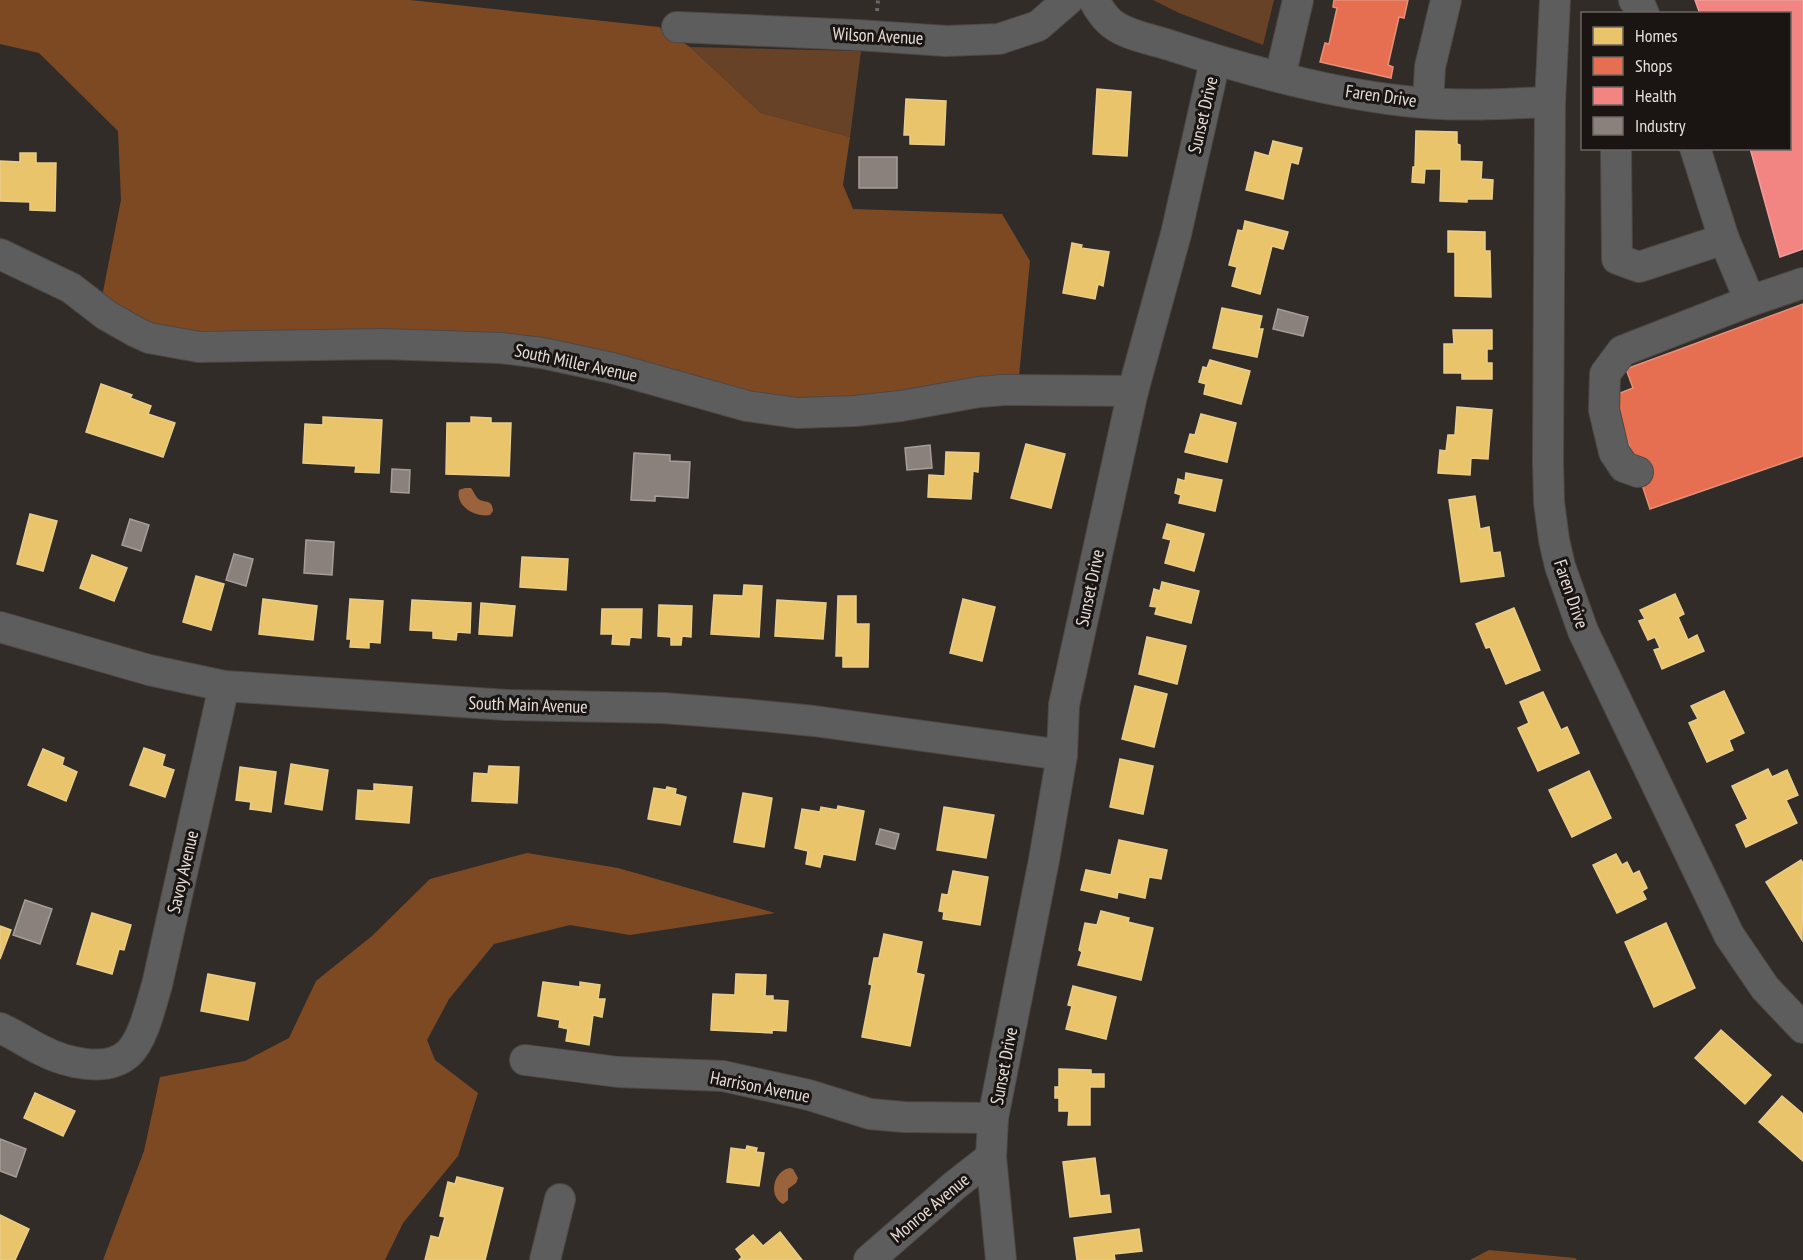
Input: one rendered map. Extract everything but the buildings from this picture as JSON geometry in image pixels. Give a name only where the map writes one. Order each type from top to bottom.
[{"type":"street","name":"Wilson Avenue","points":[[677,27],[856,34],[946,41],[999,39],[1038,26],[1068,0]]},
{"type":"street","name":"Sunset Drive","points":[[1001,1260],[991,1157],[993,1118],[1042,875],[1062,755],[1065,705],[1134,391],[1176,234],[1215,61],[1114,25],[1094,0]]},
{"type":"street","points":[[1280,77],[1298,0]]},
{"type":"street","points":[[1428,103],[1430,67],[1446,0]]},
{"type":"street","name":"Faren Drive","points":[[1555,0],[1550,102],[1549,502],[1560,566],[1583,632],[1729,935],[1765,988],[1803,1028]]},
{"type":"street","points":[[1634,0],[1643,12]]},
{"type":"street","name":"Faren Drive","points":[[1215,61],[1379,98],[1449,104],[1550,102]]},
{"type":"street","points":[[1616,150],[1617,259],[1639,267],[1724,239]]},
{"type":"street","points":[[1696,150],[1724,239],[1750,301]]},
{"type":"street","name":"South Miller Avenue","points":[[0,254],[71,288],[106,315],[143,335],[199,347],[383,344],[501,348],[542,353],[612,368],[747,406],[797,412],[855,411],[1004,390],[1134,391]]},
{"type":"street","points":[[1638,472],[1624,467],[1614,452],[1604,411],[1605,374],[1622,351],[1750,301],[1803,284]]},
{"type":"street","name":"South Main Avenue","points":[[0,627],[148,670],[224,686],[507,705],[663,708],[742,714],[1062,755]]},
{"type":"street","name":"Savoy Avenue","points":[[0,1028],[43,1051],[74,1063],[91,1064],[114,1061],[129,1053],[144,1025],[157,985],[224,686]]},
{"type":"street","name":"Harrison Avenue","points":[[525,1060],[618,1072],[723,1076],[810,1095],[870,1114],[904,1117],[993,1118]]},
{"type":"street","name":"Monroe Avenue","points":[[869,1260],[991,1157]]},
{"type":"street","points":[[545,1260],[560,1198]]},
{"type":"shaded area","points":[[0,0],[410,0],[659,27],[690,47],[761,113],[850,137],[843,185],[853,209],[1002,214],[1030,261],[1019,376],[851,402],[780,400],[592,353],[265,341],[142,325],[102,297],[121,200],[118,131],[39,53],[0,44]]},
{"type":"shaded area","points":[[1153,0],[1274,0],[1263,45],[1179,13]]},
{"type":"shaded area","points":[[690,47],[861,51],[850,137],[761,113]]},
{"type":"shaded area","points":[[471,488],[479,499],[491,503],[493,511],[490,515],[473,513],[460,502],[459,490]]},
{"type":"shaded area","points":[[527,853],[618,868],[775,913],[630,935],[570,925],[494,944],[449,999],[427,1040],[435,1060],[478,1093],[458,1156],[403,1223],[385,1260],[103,1260],[144,1151],[160,1077],[245,1061],[289,1038],[316,981],[372,936],[430,879]]},
{"type":"shaded area","points":[[790,1168],[798,1178],[796,1183],[788,1189],[788,1200],[783,1204],[775,1195],[774,1184],[784,1170]]},
{"type":"shaded area","points":[[1489,1250],[1575,1258],[1577,1260],[1470,1260]]}]
